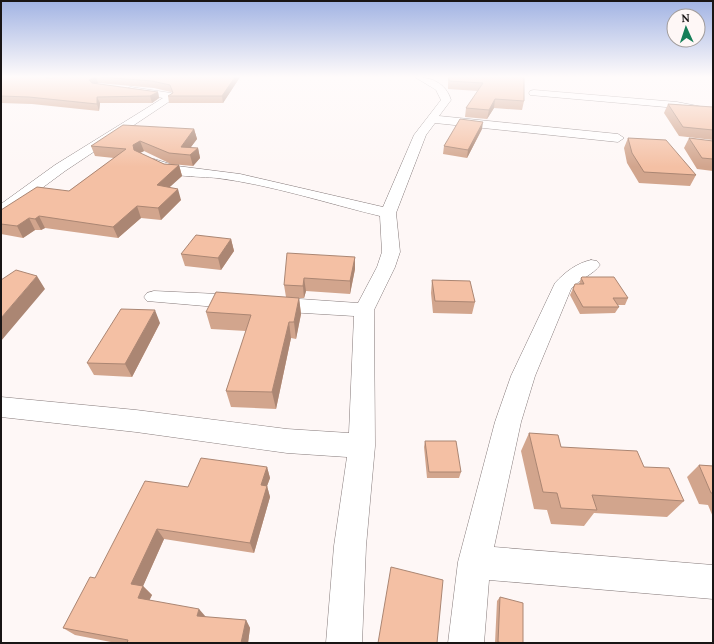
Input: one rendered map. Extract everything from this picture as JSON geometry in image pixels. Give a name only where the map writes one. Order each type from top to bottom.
[{"type":"street","points":[[3,208],[60,168],[155,107]]},
{"type":"street","points":[[344,643],[350,546],[362,446],[364,310],[386,266],[391,252],[388,213],[420,136],[441,107]]},
{"type":"street","points":[[688,107],[713,112]]},
{"type":"street","points":[[432,119],[618,138]]},
{"type":"street","points":[[143,156],[168,169],[226,176],[388,213]]},
{"type":"street","points":[[466,643],[474,562],[508,422],[522,376],[545,328],[562,287],[571,277],[591,265]]},
{"type":"street","points":[[154,297],[364,310]]},
{"type":"street","points":[[1,408],[136,421],[287,441],[362,446]]},
{"type":"street","points":[[474,562],[713,582]]},
{"type":"building","points":[[467,107],[491,107],[489,110]]},
{"type":"building","points":[[670,107],[713,107],[713,130],[683,127]]},
{"type":"building","points":[[460,119],[483,122],[468,150],[444,146]]},
{"type":"building","points":[[123,125],[194,129],[181,147],[198,148],[190,155],[169,153],[140,141],[133,145],[134,150],[164,164],[179,165],[157,185],[178,189],[158,208],[137,206],[113,227],[39,216],[35,219],[29,218],[17,226],[1,224],[1,210],[37,187],[69,191],[126,149],[91,146]]},
{"type":"building","points":[[628,138],[666,140],[696,175],[644,172],[632,153]]},
{"type":"building","points":[[689,138],[713,141],[713,159],[702,158]]},
{"type":"building","points":[[196,235],[231,239],[218,258],[181,254]]},
{"type":"building","points":[[287,253],[355,257],[350,281],[304,278],[303,286],[284,285]]},
{"type":"building","points":[[16,270],[37,276],[1,318],[1,280]]},
{"type":"building","points":[[614,277],[628,298],[613,298],[619,307],[583,307],[573,289],[575,284],[584,284],[581,278]]},
{"type":"building","points":[[432,280],[470,281],[475,302],[435,301]]},
{"type":"building","points":[[216,292],[299,298],[294,322],[289,322],[272,392],[226,391],[251,315],[206,312]]},
{"type":"building","points":[[121,309],[155,310],[125,364],[87,363]]},
{"type":"building","points":[[529,433],[558,435],[561,447],[637,451],[644,467],[669,468],[684,501],[592,495],[597,510],[561,508],[557,493],[543,492]]},
{"type":"building","points":[[425,441],[456,441],[461,472],[429,472]]},
{"type":"building","points":[[201,458],[267,467],[261,485],[267,486],[250,543],[157,529],[131,584],[143,586],[138,598],[199,609],[197,616],[246,620],[241,643],[127,643],[128,640],[63,628],[90,577],[95,578],[145,481],[188,487]]},
{"type":"building","points":[[699,465],[713,466],[713,493],[711,493]]},
{"type":"building","points":[[391,567],[443,580],[437,643],[378,643]]},
{"type":"building","points":[[500,597],[523,603],[523,643],[498,642]]}]
